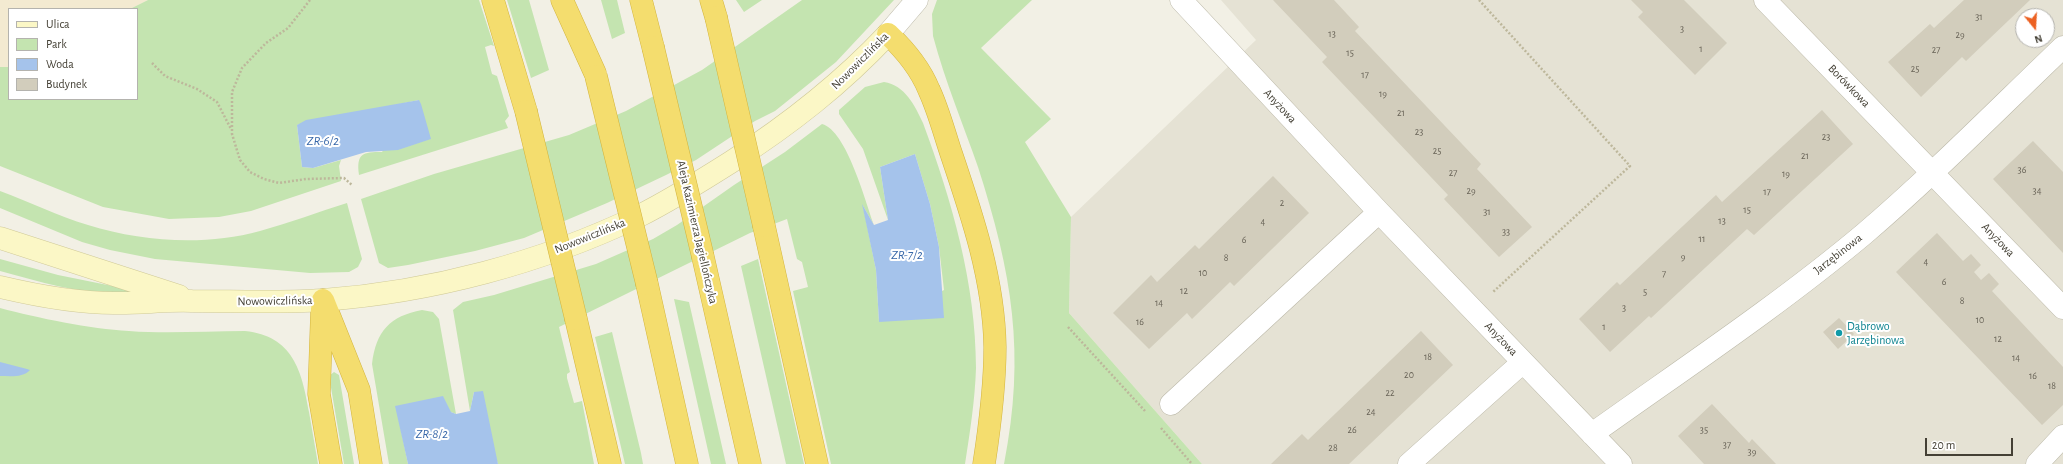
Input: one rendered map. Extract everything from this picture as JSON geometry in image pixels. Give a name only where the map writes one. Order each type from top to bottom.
[{"type":"highway","points":[[493,0],[526,111],[610,464]]},
{"type":"highway","points":[[562,0],[595,74]]},
{"type":"highway","points":[[575,0],[595,74],[647,284],[687,464]]},
{"type":"highway","name":"Aleja Kazimierza Jagiellończyka","points":[[641,0],[703,257],[750,464]]},
{"type":"highway","points":[[714,9],[817,464]]},
{"type":"highway","points":[[888,34],[900,45],[916,66],[929,90],[971,212],[981,250],[990,302],[995,346],[993,394],[984,464]]},
{"type":"highway","points":[[323,300],[319,394],[331,464]]},
{"type":"highway","points":[[323,300],[359,390],[371,464]]},
{"type":"main road","name":"Nowowiczlińska","points":[[0,287],[36,296],[117,304],[191,300],[228,302],[323,300],[417,288],[475,275],[535,258],[640,216],[682,193],[772,135],[836,86],[862,63],[888,34]]},
{"type":"main road","name":"Nowowiczlińska","points":[[0,238],[191,300]]},
{"type":"street","name":"Nowowiczlińska","points":[[888,34],[917,0]]},
{"type":"street","name":"Anyżowa","points":[[1181,0],[1378,212],[1474,310],[1620,464]]},
{"type":"street","name":"Borówkowa","points":[[1765,0],[1933,171]]},
{"type":"street","name":"Jarzębinowa","points":[[1592,434],[1773,305],[1863,234],[1933,171],[2063,47]]},
{"type":"street","name":"Anyżowa","points":[[1933,171],[2063,308]]},
{"type":"street","points":[[1171,404],[1378,212]]},
{"type":"street","name":"Anyżowa","points":[[1410,464],[1523,362]]},
{"type":"street","points":[[2037,464],[2063,436]]},
{"type":"path","points":[[232,131],[232,92],[242,68],[266,43],[288,28],[310,0]]},
{"type":"path","points":[[1474,310],[1630,166],[1479,0]]},
{"type":"path","points":[[152,63],[165,76],[197,89],[217,102],[232,131],[240,160],[250,172],[279,184],[306,179],[344,178],[352,185]]},
{"type":"path","points":[[1068,327],[1150,416]]},
{"type":"path","points":[[1155,422],[1192,464]]},
{"type":"shaded area","points":[[0,0],[148,0],[132,8],[8,8],[8,67],[0,67]]},
{"type":"shaded area","points":[[1221,0],[2063,0],[2063,464],[1202,464],[1069,313],[1071,217],[1256,40]]},
{"type":"green space","points":[[148,0],[479,0],[494,46],[491,45],[485,47],[492,74],[497,76],[509,116],[505,121],[508,128],[359,175],[358,168],[362,155],[370,152],[382,152],[419,100],[297,125],[302,167],[313,168],[341,160],[339,166],[341,181],[251,211],[219,217],[169,219],[103,207],[0,166],[0,67],[8,67],[8,100],[138,100],[138,8],[132,8]]},
{"type":"green space","points":[[507,0],[529,0],[549,70],[531,78]]},
{"type":"green space","points":[[601,0],[617,0],[625,33],[612,39]]},
{"type":"green space","points":[[736,0],[762,0],[744,12]]},
{"type":"green space","points":[[802,0],[894,0],[836,62],[775,111],[755,121],[696,160],[607,203],[524,238],[475,251],[408,265],[388,268],[379,263],[361,199],[434,174],[569,135],[626,111],[702,70]]},
{"type":"green space","points":[[937,0],[1032,0],[981,48],[1051,119],[1025,142],[1071,217],[1069,313],[1202,464],[1004,464],[1011,424],[1014,386],[1012,314],[1007,278],[1000,243],[990,206],[933,36],[932,14]]},
{"type":"green space","points":[[884,82],[898,87],[908,97],[913,103],[923,123],[944,182],[953,213],[967,274],[972,305],[976,368],[965,464],[831,464],[793,291],[808,287],[802,262],[797,259],[787,219],[750,233],[559,327],[570,372],[567,374],[567,378],[574,403],[582,401],[594,464],[498,464],[474,392],[470,411],[453,310],[463,302],[494,295],[596,264],[653,239],[677,225],[734,185],[785,152],[822,124],[831,129],[847,153],[860,184],[874,225],[863,206],[876,270],[879,322],[944,290],[939,247],[930,204],[915,154],[880,167],[888,220],[863,149],[839,114],[839,110],[865,87]]},
{"type":"green space","points":[[0,191],[66,217],[109,231],[174,240],[218,239],[239,236],[271,228],[347,203],[362,259],[358,267],[349,272],[310,273],[155,259],[110,250],[82,242],[0,208]]},
{"type":"green space","points":[[0,259],[58,275],[157,295],[105,294],[60,286],[0,271]]},
{"type":"green space","points":[[758,259],[804,464],[786,464],[741,266]]},
{"type":"green space","points":[[674,299],[689,302],[726,464],[711,464]]},
{"type":"green space","points":[[0,308],[31,316],[114,330],[144,332],[245,331],[261,334],[274,340],[284,348],[292,358],[303,383],[318,464],[0,464]]},
{"type":"green space","points":[[422,310],[433,312],[439,319],[456,414],[451,412],[396,406],[408,464],[389,464],[372,364],[374,352],[377,342],[386,327],[401,316]]},
{"type":"green space","points":[[612,332],[643,464],[625,464],[595,337]]},
{"type":"green space","points":[[334,372],[339,375],[354,464],[344,464],[329,376]]},
{"type":"water","name":"ZR-6/2","points":[[419,100],[431,139],[398,150],[366,152],[313,168],[302,167],[297,125],[306,120]]},
{"type":"water","name":"ZR-7/2","points":[[915,154],[930,204],[939,247],[944,318],[879,322],[876,270],[862,204],[874,225],[888,220],[880,167]]},
{"type":"water","points":[[0,362],[30,370],[27,373],[20,375],[0,376]]},
{"type":"water","name":"ZR-8/2","points":[[483,391],[498,464],[408,464],[395,406],[443,396],[451,412],[456,414],[470,411],[474,392]]},
{"type":"building","points":[[1273,0],[1334,0],[1359,27],[1355,31],[1481,164],[1477,169],[1532,227],[1499,257],[1444,199],[1448,195],[1322,62],[1327,57]]},
{"type":"building","points":[[1631,0],[1684,0],[1727,43],[1695,75],[1638,17],[1643,12]]},
{"type":"building","points":[[1964,0],[2030,0],[2022,8],[2015,8],[2015,14],[1966,61],[1962,57],[1921,97],[1888,62],[1930,24],[1934,28]]},
{"type":"building","points":[[1822,110],[1853,144],[1754,235],[1747,229],[1651,318],[1649,316],[1610,352],[1579,319],[1617,282],[1620,285],[1716,195],[1722,202]]},
{"type":"building","points":[[2033,141],[2063,172],[2063,253],[1993,179]]},
{"type":"building","points":[[1273,176],[1309,213],[1234,286],[1230,282],[1192,319],[1187,313],[1149,349],[1113,313],[1151,275],[1157,282],[1195,245],[1199,249]]},
{"type":"building","points":[[1937,233],[1963,261],[1971,254],[1981,265],[1974,272],[1981,280],[1989,273],[1999,284],[1992,291],[2063,367],[2063,405],[2042,425],[1896,272]]},
{"type":"building","name":"Dąbrowo Jarzębinowa","points":[[1839,318],[1854,334],[1838,349],[1823,332]]},
{"type":"building","points":[[1421,331],[1453,365],[1349,464],[1271,464],[1302,434],[1308,440]]},
{"type":"building","points":[[1712,404],[1749,443],[1752,439],[1776,464],[1704,464],[1678,436]]},
{"type":"place","name":"Dąbrowo Jarzębinowa","points":[[1839,333]]}]
